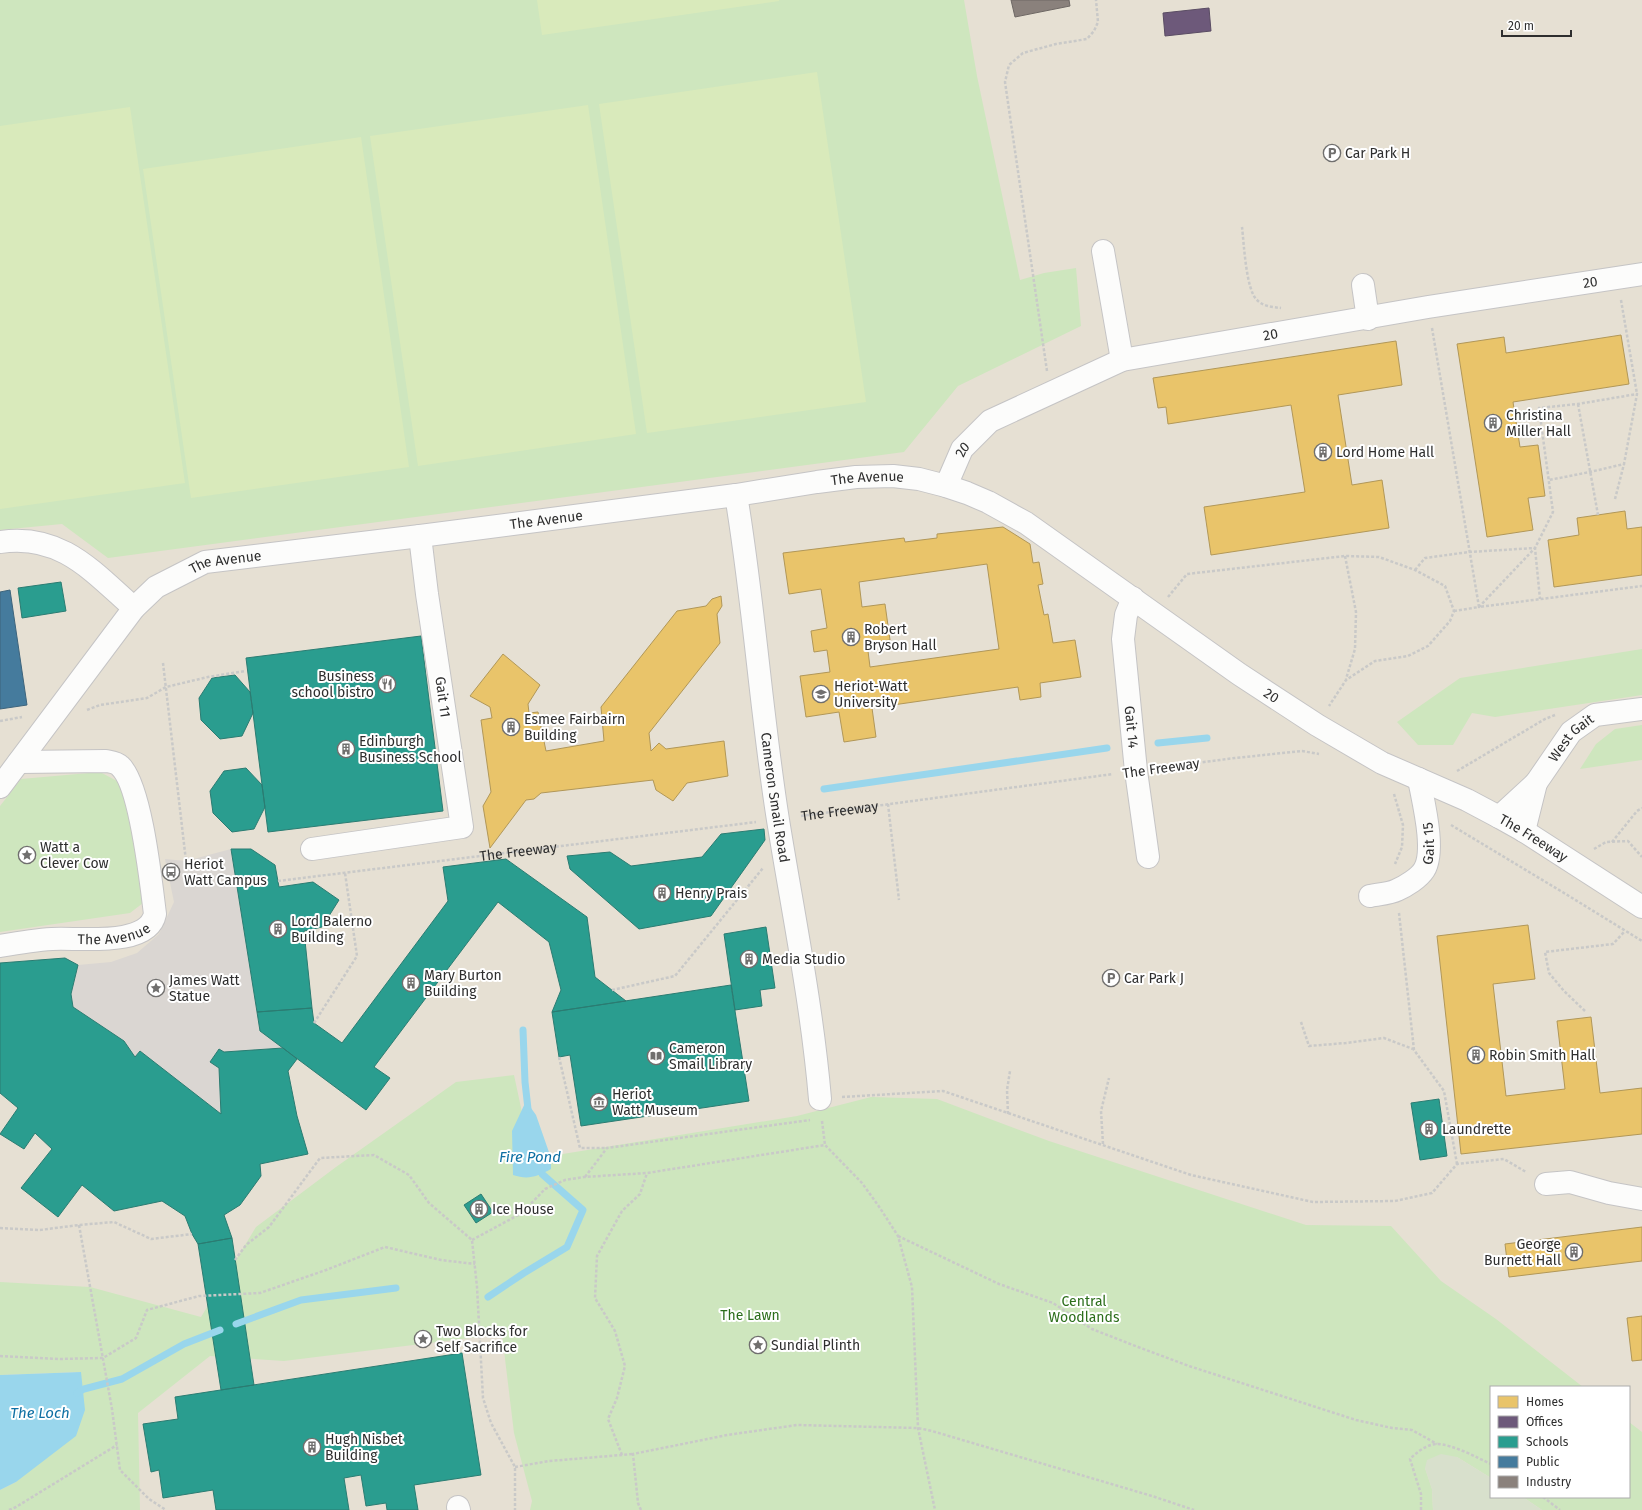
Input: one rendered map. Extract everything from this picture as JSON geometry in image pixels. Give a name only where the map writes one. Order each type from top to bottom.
[{"type":"street","points":[[1103,250],[1122,360]]},
{"type":"street","name":"20","points":[[946,486],[962,449],[990,421],[1122,360],[1368,319],[1428,307],[1642,274]]},
{"type":"street","points":[[1362,285],[1368,319]]},
{"type":"street","name":"The Avenue","points":[[0,787],[134,608],[156,587],[205,562],[736,495],[817,482],[893,476],[946,486],[988,502],[1026,523],[1133,598]]},
{"type":"street","name":"Cameron Smail Road","points":[[736,495],[778,820],[816,1064],[817,1109]]},
{"type":"street","name":"Gait 11","points":[[312,849],[462,827],[427,594],[420,536]]},
{"type":"street","points":[[0,542],[35,541],[54,546],[82,563],[134,608]]},
{"type":"street","name":"20","points":[[1133,598],[1239,674],[1317,725],[1382,763],[1426,782]]},
{"type":"street","name":"Gait 14","points":[[1133,598],[1126,615],[1123,639],[1136,771],[1148,857]]},
{"type":"street","name":"West Gait","points":[[1499,817],[1536,783],[1571,732],[1595,715],[1642,708]]},
{"type":"street","name":"The Avenue","points":[[0,946],[51,938],[109,938],[128,936],[139,933],[147,928],[153,922],[155,914],[144,839],[135,792],[129,778],[120,766],[115,762],[106,761],[19,762]]},
{"type":"street","name":"Gait 15","points":[[1370,896],[1396,891],[1424,870],[1430,855],[1424,812],[1426,782]]},
{"type":"street","name":"The Freeway","points":[[1426,782],[1499,817],[1524,831],[1642,907]]},
{"type":"street","name":"West Gait","points":[[1524,831],[1536,783]]},
{"type":"street","points":[[1546,1184],[1570,1182],[1609,1193],[1642,1199]]},
{"type":"path","points":[[1050,393],[1005,82],[1009,65],[1023,53],[1056,44],[1087,39],[1094,31],[1098,22],[1096,0]]},
{"type":"path","points":[[1242,227],[1250,288],[1257,300],[1269,307],[1284,308]]},
{"type":"path","points":[[1615,499],[1624,464],[1637,394],[1618,277]]},
{"type":"path","points":[[1428,307],[1479,607]]},
{"type":"path","points":[[1479,607],[1534,548],[1553,512],[1539,408],[1578,404],[1637,394]]},
{"type":"path","points":[[1578,404],[1598,515]]},
{"type":"path","points":[[1549,480],[1624,464]]},
{"type":"path","points":[[1415,570],[1425,558],[1469,552],[1534,548]]},
{"type":"path","points":[[1534,548],[1540,599]]},
{"type":"path","points":[[1302,751],[1346,680],[1356,649],[1356,612],[1345,556]]},
{"type":"path","points":[[1167,598],[1187,574],[1345,556],[1379,557],[1415,570],[1444,586],[1454,611],[1450,621],[1428,646],[1408,656],[1375,661],[1346,680]]},
{"type":"path","points":[[1454,611],[1642,586]]},
{"type":"path","points":[[163,663],[186,861]]},
{"type":"path","points":[[86,711],[100,705],[147,698],[166,687],[208,677],[245,671]]},
{"type":"path","points":[[1426,782],[1545,719],[1560,713]]},
{"type":"path","points":[[0,721],[30,716],[47,725]]},
{"type":"path","name":"The Freeway","points":[[278,881],[778,820],[1235,758],[1302,751],[1323,754]]},
{"type":"path","points":[[1457,1164],[1444,1091],[1414,1050],[1393,871],[1402,847],[1403,825],[1393,790],[1424,812],[1465,833],[1642,941]]},
{"type":"path","points":[[888,804],[899,900]]},
{"type":"path","points":[[1612,842],[1637,810],[1642,808]]},
{"type":"path","points":[[1577,865],[1587,852],[1606,842],[1628,840],[1642,857]]},
{"type":"path","points":[[612,990],[675,976],[782,844]]},
{"type":"path","points":[[314,1023],[357,956],[345,873]]},
{"type":"path","points":[[1585,1012],[1564,992],[1549,974],[1545,952],[1613,944],[1626,931]]},
{"type":"path","points":[[1301,1022],[1309,1046],[1384,1038],[1414,1050]]},
{"type":"path","points":[[559,1057],[580,1148],[607,1148],[817,1109],[882,1093],[943,1090],[1008,1114],[1103,1144],[1191,1175],[1313,1202],[1395,1201],[1432,1193],[1457,1164],[1504,1159],[1546,1184]]},
{"type":"path","points":[[1008,1114],[1007,1090],[1010,1071]]},
{"type":"path","points":[[1103,1144],[1101,1111],[1109,1078]]},
{"type":"path","points":[[472,1240],[522,1213],[545,1189],[565,1180],[647,1173],[825,1145],[862,1183],[898,1236],[912,1287],[918,1428],[934,1510]]},
{"type":"path","points":[[584,1178],[607,1148]]},
{"type":"path","points":[[235,1260],[246,1245],[269,1227],[320,1158],[374,1155],[410,1175],[429,1204],[472,1240],[475,1264],[483,1398],[491,1423],[515,1467],[515,1510]]},
{"type":"path","points":[[622,1455],[608,1419],[617,1398],[625,1366],[615,1331],[595,1298],[597,1256],[622,1212],[640,1194],[647,1173]]},
{"type":"path","points":[[0,1228],[40,1230],[114,1222],[151,1239],[192,1234]]},
{"type":"path","points":[[79,1225],[112,1409],[120,1470],[149,1499],[166,1510]]},
{"type":"path","points":[[898,1236],[999,1284],[1053,1303],[1092,1329],[1138,1347],[1189,1366],[1356,1420],[1392,1428],[1412,1430],[1437,1444],[1465,1452],[1490,1464]]},
{"type":"path","points":[[0,1356],[58,1359],[103,1358],[136,1338],[147,1310],[199,1296],[260,1293],[326,1270],[385,1247],[441,1260],[475,1264]]},
{"type":"path","points":[[515,1467],[549,1461],[633,1454],[727,1435],[797,1426],[918,1428],[1144,1493],[1194,1510]]},
{"type":"path","points":[[1421,1510],[1421,1494],[1410,1459],[1421,1449],[1437,1444]]},
{"type":"path","points":[[9,1510],[16,1508],[117,1445]]},
{"type":"path","points":[[633,1454],[638,1503],[641,1510]]},
{"type":"path","points":[[1543,1498],[1560,1510]]},
{"type":"shaded area","name":"Heriot-Watt University","points":[[0,0],[1642,0],[1642,1510],[0,1510]]},
{"type":"shaded area","points":[[231,849],[260,1031],[283,1048],[224,1052],[219,1049],[210,1062],[219,1068],[221,1114],[140,1051],[135,1057],[124,1041],[73,1007],[71,994],[78,965],[111,962],[137,953],[159,934],[174,902],[165,859],[186,861]]},
{"type":"green space","points":[[0,0],[964,0],[977,76],[1020,280],[1044,273],[1076,268],[1081,326],[958,386],[904,452],[108,558],[62,524],[0,530]]},
{"type":"green space","points":[[537,0],[779,0],[779,1],[542,35]]},
{"type":"green space","points":[[817,72],[866,402],[647,433],[599,104]]},
{"type":"green space","points":[[588,105],[636,434],[418,466],[370,136]]},
{"type":"green space","points":[[130,107],[185,483],[0,509],[0,126]]},
{"type":"green space","points":[[361,137],[409,467],[191,498],[143,169]]},
{"type":"green space","points":[[1642,649],[1642,695],[1495,717],[1472,713],[1453,745],[1418,745],[1397,722],[1460,678]]},
{"type":"green space","points":[[1642,725],[1642,760],[1580,769],[1596,744],[1615,729]]},
{"type":"green space","points":[[100,772],[117,781],[130,798],[143,903],[130,913],[0,932],[0,806],[21,779]]},
{"type":"green space","points":[[514,1075],[532,1159],[797,1116],[871,1097],[937,1099],[1049,1141],[1306,1225],[1391,1226],[1441,1281],[1496,1319],[1582,1386],[1490,1386],[1490,1477],[1457,1457],[1425,1468],[1432,1489],[1433,1510],[530,1510],[532,1501],[514,1433],[502,1334],[284,1361],[210,1356],[138,1413],[140,1510],[0,1510],[0,1490],[16,1482],[81,1372],[0,1375],[0,1282],[90,1287],[201,1317],[256,1227],[336,1167],[456,1082]]},
{"type":"green space","points":[[1630,1423],[1642,1432],[1642,1510],[1542,1510],[1524,1498],[1630,1498]]},
{"type":"green space","points":[[1441,1454],[1457,1457],[1490,1477],[1490,1498],[1524,1498],[1542,1510],[1433,1510],[1432,1489],[1425,1468],[1427,1460]]},
{"type":"water","name":"Fire Pond","points":[[526,1101],[536,1115],[551,1158],[551,1169],[536,1176],[518,1177],[513,1175],[512,1131]]},
{"type":"water","name":"The Loch","points":[[81,1372],[85,1410],[76,1436],[16,1482],[0,1490],[0,1375]]},
{"type":"building: Homes","name":"Christina Miller Hall","points":[[1621,335],[1629,384],[1513,402],[1520,447],[1538,445],[1545,496],[1528,498],[1533,530],[1487,537],[1457,344],[1504,337],[1506,353]]},
{"type":"building: Homes","name":"Lord Home Hall","points":[[1396,341],[1402,385],[1338,395],[1352,485],[1382,480],[1389,528],[1211,555],[1204,507],[1305,492],[1291,405],[1168,424],[1166,407],[1158,408],[1153,378]]},
{"type":"building: Homes","points":[[1625,511],[1627,529],[1642,527],[1642,575],[1554,587],[1548,540],[1579,535],[1577,518]]},
{"type":"building: Homes","name":"Robert Bryson Hall","points":[[1003,527],[1030,544],[1033,563],[1039,562],[1043,584],[1038,585],[1044,615],[1048,614],[1053,643],[1075,640],[1081,677],[1040,683],[1041,697],[1020,700],[1018,687],[872,708],[876,737],[844,742],[839,712],[806,717],[800,676],[830,672],[827,650],[814,652],[811,631],[827,628],[821,589],[789,594],[783,553],[904,538],[905,542],[937,538],[937,534]],"holes":[[[987,564],[999,649],[870,667],[867,643],[890,640],[885,604],[862,607],[859,582]]]},
{"type":"building: Homes","name":"Esmee Fairbairn Building","points":[[721,596],[722,606],[717,614],[720,643],[649,733],[651,751],[659,743],[666,749],[724,741],[728,776],[687,783],[673,801],[656,790],[653,780],[541,793],[534,799],[526,800],[490,848],[483,806],[491,792],[481,720],[492,718],[490,707],[470,696],[503,654],[540,685],[528,704],[529,713],[538,712],[546,751],[604,741],[601,707],[677,611],[706,606],[712,599]]},
{"type":"building: Homes","name":"Robin Smith Hall","points":[[1528,925],[1535,979],[1493,984],[1506,1096],[1565,1089],[1557,1021],[1591,1017],[1600,1093],[1642,1088],[1642,1134],[1461,1154],[1437,936]]},
{"type":"building: Homes","name":"George Burnett Hall","points":[[1642,1227],[1642,1261],[1509,1277],[1505,1244]]},
{"type":"building: Homes","points":[[1642,1316],[1642,1360],[1632,1361],[1627,1318]]},
{"type":"building: Offices","points":[[1209,8],[1211,31],[1165,36],[1163,13]]},
{"type":"building: Schools","points":[[61,582],[66,611],[22,618],[18,588]]},
{"type":"building: Schools","name":"Edinburgh Business School","points":[[421,636],[443,811],[268,832],[246,658]]},
{"type":"building: Schools","points":[[235,675],[250,692],[253,713],[242,736],[220,739],[201,720],[199,698],[212,678]]},
{"type":"building: Schools","points":[[246,768],[262,785],[265,807],[254,829],[232,832],[213,813],[210,791],[224,771]]},
{"type":"building: Schools","name":"Henry Prais","points":[[764,829],[765,840],[711,916],[639,929],[570,869],[567,856],[610,852],[631,866],[702,857],[721,834]]},
{"type":"building: Schools","name":"Lord Balerno Building","points":[[231,849],[251,849],[275,865],[279,887],[313,882],[339,900],[322,927],[304,931],[312,1008],[257,1012]]},
{"type":"building: Schools","name":"Mary Burton Building","points":[[506,859],[587,917],[595,977],[626,1001],[552,1012],[561,990],[549,942],[498,902],[374,1067],[390,1078],[366,1110],[260,1031],[257,1012],[312,1008],[314,1023],[342,1043],[448,901],[443,867]]},
{"type":"building: Schools","name":"Media Studio","points":[[766,927],[775,988],[760,990],[762,1006],[735,1010],[724,934]]},
{"type":"building: Schools","points":[[65,958],[78,965],[71,994],[73,1007],[124,1041],[135,1057],[140,1051],[221,1114],[219,1068],[210,1062],[219,1049],[224,1052],[283,1048],[297,1059],[288,1071],[297,1116],[308,1154],[260,1164],[261,1176],[240,1205],[224,1215],[232,1238],[198,1244],[192,1234],[185,1216],[162,1201],[114,1211],[82,1185],[58,1217],[21,1188],[52,1149],[35,1133],[24,1149],[0,1134],[18,1108],[0,1093],[0,963]]},
{"type":"building: Schools","name":"Cameron Smail Library","points":[[731,985],[749,1101],[581,1126],[570,1055],[559,1057],[552,1012]]},
{"type":"building: Schools","name":"Laundrette","points":[[1439,1099],[1447,1156],[1420,1160],[1411,1103]]},
{"type":"building: Schools","name":"Ice House","points":[[481,1194],[493,1212],[476,1223],[464,1205]]},
{"type":"building: Schools","points":[[232,1238],[254,1385],[221,1390],[198,1244]]},
{"type":"building: Schools","name":"Hugh Nisbet Building","points":[[462,1353],[481,1475],[414,1485],[418,1510],[387,1510],[386,1503],[366,1506],[361,1475],[344,1478],[349,1510],[216,1510],[213,1490],[163,1498],[159,1470],[151,1472],[143,1424],[178,1419],[175,1397]]},
{"type":"building: Public","points":[[10,590],[27,705],[0,709],[0,592]]},
{"type":"building: Industry","points":[[1011,0],[1069,0],[1070,6],[1015,17]]},
{"type":"waterway","points":[[1158,743],[1207,738]]},
{"type":"waterway","points":[[824,789],[1107,748]]},
{"type":"waterway","points":[[523,1030],[525,1082],[528,1109]]},
{"type":"waterway","points":[[488,1297],[567,1247],[583,1210],[542,1174],[541,1166]]},
{"type":"waterway","points":[[236,1324],[301,1300],[396,1288]]},
{"type":"waterway","points":[[77,1393],[84,1389],[122,1379],[184,1344],[220,1330]]},
{"type":"place","name":"Car Park H","points":[[1332,153]]},
{"type":"place","name":"Christina Miller Hall","points":[[1493,423]]},
{"type":"place","name":"Lord Home Hall","points":[[1323,452]]},
{"type":"place","name":"Robert Bryson Hall","points":[[851,637]]},
{"type":"place","name":"Business school bistro","points":[[387,684]]},
{"type":"place","name":"Heriot-Watt University","points":[[821,694]]},
{"type":"place","name":"Esmee Fairbairn Building","points":[[511,727]]},
{"type":"place","name":"Edinburgh Business School","points":[[346,749]]},
{"type":"place","name":"Watt a Clever Cow","points":[[27,855]]},
{"type":"place","name":"Heriot Watt Campus","points":[[171,872]]},
{"type":"place","name":"Henry Prais","points":[[662,893]]},
{"type":"place","name":"Lord Balerno Building","points":[[278,929]]},
{"type":"place","name":"Media Studio","points":[[749,959]]},
{"type":"place","name":"Car Park J","points":[[1111,978]]},
{"type":"place","name":"Mary Burton Building","points":[[411,983]]},
{"type":"place","name":"James Watt Statue","points":[[156,988]]},
{"type":"place","name":"Robin Smith Hall","points":[[1476,1055]]},
{"type":"place","name":"Cameron Smail Library","points":[[656,1056]]},
{"type":"place","name":"Heriot Watt Museum","points":[[599,1102]]},
{"type":"place","name":"Laundrette","points":[[1429,1129]]},
{"type":"place","name":"Ice House","points":[[479,1209]]},
{"type":"place","name":"George Burnett Hall","points":[[1574,1252]]},
{"type":"place","name":"Two Blocks for Self Sacrifice","points":[[423,1339]]},
{"type":"place","name":"Sundial Plinth","points":[[758,1345]]},
{"type":"place","name":"Hugh Nisbet Building","points":[[312,1447]]},
{"type":"park label","name":"Central Woodlands","points":[[1084,1310]]},
{"type":"park label","name":"The Lawn","points":[[750,1315]]}]
